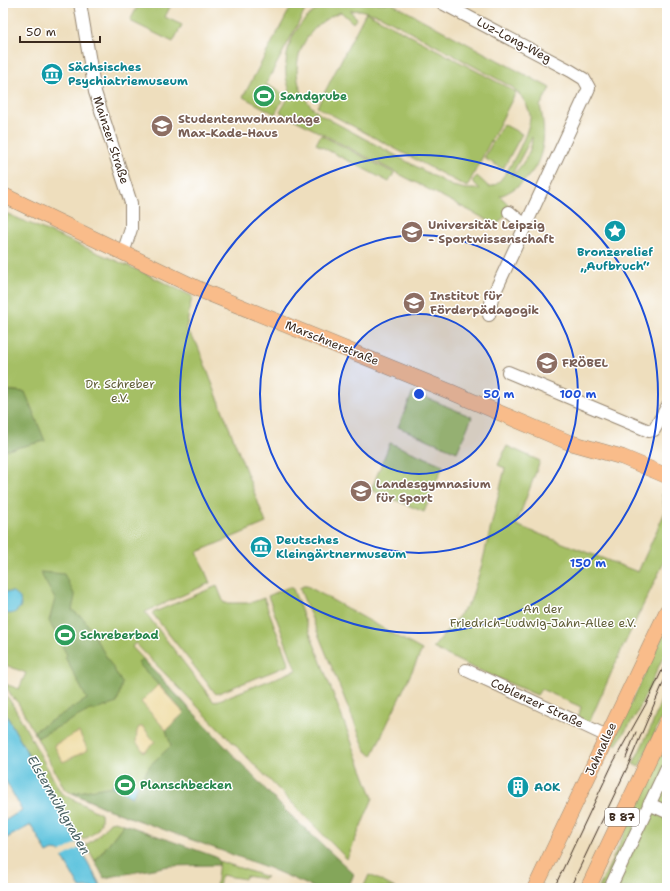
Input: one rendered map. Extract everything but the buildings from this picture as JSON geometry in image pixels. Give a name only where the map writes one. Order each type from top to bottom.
[{"type":"main road","name":"Marschnerstraße","points":[[3,195],[206,292],[416,377],[568,442],[622,457],[667,476]]},
{"type":"main road","name":"Jahnallee","points":[[535,888],[667,611]]},
{"type":"main road","name":"B 87","points":[[588,888],[667,721]]},
{"type":"street","name":"Mainzer Straße","points":[[80,3],[95,92],[131,203],[131,229],[123,253]]},
{"type":"street","name":"Luz-Long-Weg","points":[[442,3],[584,79],[588,88],[525,225]]},
{"type":"street","points":[[489,314],[492,298],[525,225],[510,212]]},
{"type":"street","points":[[508,372],[649,431],[654,430],[664,412]]},
{"type":"street","name":"Coblenzer Straße","points":[[466,670],[607,736]]},
{"type":"street","points":[[610,888],[667,767]]},
{"type":"street","points":[[649,804],[667,812]]},
{"type":"green space","points":[[139,3],[172,3],[165,17],[182,25],[173,42],[130,21]]},
{"type":"green space","points":[[293,3],[309,3],[266,84],[285,95],[275,114],[243,97]]},
{"type":"green space","points":[[328,3],[391,3],[550,88],[540,106],[544,134],[539,160],[525,181],[514,189],[500,196],[512,208],[497,225],[280,112],[289,93],[286,77],[286,63],[291,41],[301,23]],"holes":[[[360,10],[381,16],[512,87],[521,96],[526,103],[530,115],[528,129],[515,158],[505,174],[497,183],[489,187],[477,176],[472,181],[480,189],[466,189],[452,186],[321,115],[308,103],[300,88],[297,73],[298,58],[304,44],[313,31],[325,20],[341,12],[353,23],[357,18],[350,11]],[[532,137],[529,153],[519,168],[511,176]]]},
{"type":"green space","points":[[366,12],[516,92],[467,187],[317,107]]},
{"type":"green space","points":[[503,124],[522,134],[503,169],[484,158]]},
{"type":"green space","points":[[321,135],[394,173],[389,182],[316,144]]},
{"type":"green space","name":"Dr. Schreber e.V.","points":[[3,212],[140,271],[192,296],[186,329],[197,344],[266,523],[197,552],[210,583],[145,612],[214,702],[296,670],[268,596],[289,587],[293,589],[373,798],[347,859],[135,643],[132,647],[228,750],[110,810],[65,790],[16,699],[13,699],[5,684],[19,689],[26,673],[3,664],[3,451],[15,447],[25,392],[3,390]]},
{"type":"green space","points":[[3,390],[25,392],[45,441],[3,451]]},
{"type":"green space","points":[[413,392],[472,417],[457,452],[398,427]]},
{"type":"green space","points":[[390,443],[443,465],[424,512],[371,490]]},
{"type":"green space","name":"An der Friedrich-Ludwig-Jahn-Allee e.V.","points":[[507,446],[540,461],[516,525],[638,572],[665,512],[662,494],[667,497],[667,556],[621,651],[589,723],[578,718],[581,707],[541,689],[537,695],[465,664],[433,648],[470,602],[481,568],[505,468],[498,465]]},
{"type":"green space","points":[[40,572],[64,574],[75,596],[72,610],[84,619],[122,683],[117,703],[95,710],[90,710],[37,738],[34,731],[87,699],[65,657],[67,655],[49,621],[55,599]]},
{"type":"green space","points":[[217,586],[224,603],[250,603],[264,598],[289,665],[216,694],[152,613]]},
{"type":"green space","name":"An der Friedrich-Ludwig-Jahn-Allee e.V.","points":[[307,586],[422,650],[372,756],[366,751],[301,592],[300,588]]},
{"type":"green space","points":[[667,627],[667,649],[636,715],[616,745],[612,744]]},
{"type":"green space","points":[[143,659],[285,810],[354,874],[348,888],[315,888],[269,868],[110,810],[73,793],[112,786],[132,797],[150,765],[171,746],[166,730],[184,713],[138,663]]},
{"type":"green space","points":[[667,684],[667,706],[639,767],[633,764],[652,725]]},
{"type":"green space","points":[[3,690],[14,707],[61,793],[101,814],[101,823],[97,830],[83,840],[80,835],[74,838],[3,709]]},
{"type":"green space","points":[[667,742],[667,888],[599,888]]},
{"type":"green space","points":[[115,821],[124,824],[95,861],[86,845],[97,837],[110,822]]},
{"type":"green space","points":[[124,824],[216,857],[219,861],[219,865],[169,866],[104,878],[95,861]]},
{"type":"green space","points":[[219,861],[267,877],[264,879],[246,876],[245,879],[221,875],[219,888],[216,888]]},
{"type":"green space","points":[[369,875],[372,876],[395,888],[363,888]]},
{"type":"sand","points":[[158,685],[184,713],[166,730],[141,702]]},
{"type":"sand","points":[[139,727],[143,727],[155,742],[144,752],[136,742]]},
{"type":"sand","points":[[79,732],[88,750],[63,762],[54,745]]},
{"type":"water","points":[[3,586],[6,592],[13,592],[20,598],[21,606],[13,613],[8,614],[3,612]]},
{"type":"water","points":[[3,709],[101,888],[80,888],[59,851],[53,850],[47,853],[31,825],[3,840],[3,822],[22,810],[3,776]]},
{"type":"water","name":"Planschbecken","points":[[118,774],[138,785],[132,797],[112,786]]},
{"type":"pier","points":[[78,842],[81,847],[61,858],[59,853]]},
{"type":"tram line","points":[[554,888],[614,761],[646,704],[667,660]]},
{"type":"tram line","points":[[570,888],[627,768],[667,674]]},
{"type":"tram line","points":[[626,758],[636,732]]},
{"type":"place","name":"Sächsisches Psychiatriemuseum","points":[[52,74]]},
{"type":"place","name":"Sandgrube","points":[[264,96]]},
{"type":"place","name":"Studentenwohnanlage Max-Kade-Haus","points":[[162,126]]},
{"type":"place","name":"Bronzerelief „Aufbruch“","points":[[615,231]]},
{"type":"place","name":"Universität Leipzig - Sportwissenschaft","points":[[412,232]]},
{"type":"place","name":"Institut für Förderpädagogik","points":[[414,303]]},
{"type":"place","name":"FRÖBEL","points":[[547,363]]},
{"type":"place","name":"Landesgymnasium für Sport","points":[[361,491]]},
{"type":"place","name":"Deutsches Kleingärtnermuseum","points":[[261,547]]},
{"type":"place","name":"Schreberbad","points":[[65,635]]},
{"type":"place","name":"Planschbecken","points":[[125,785]]},
{"type":"place","name":"AOK","points":[[518,787]]},
{"type":"water label","name":"Elstermühlgraben","points":[[59,805]]}]
